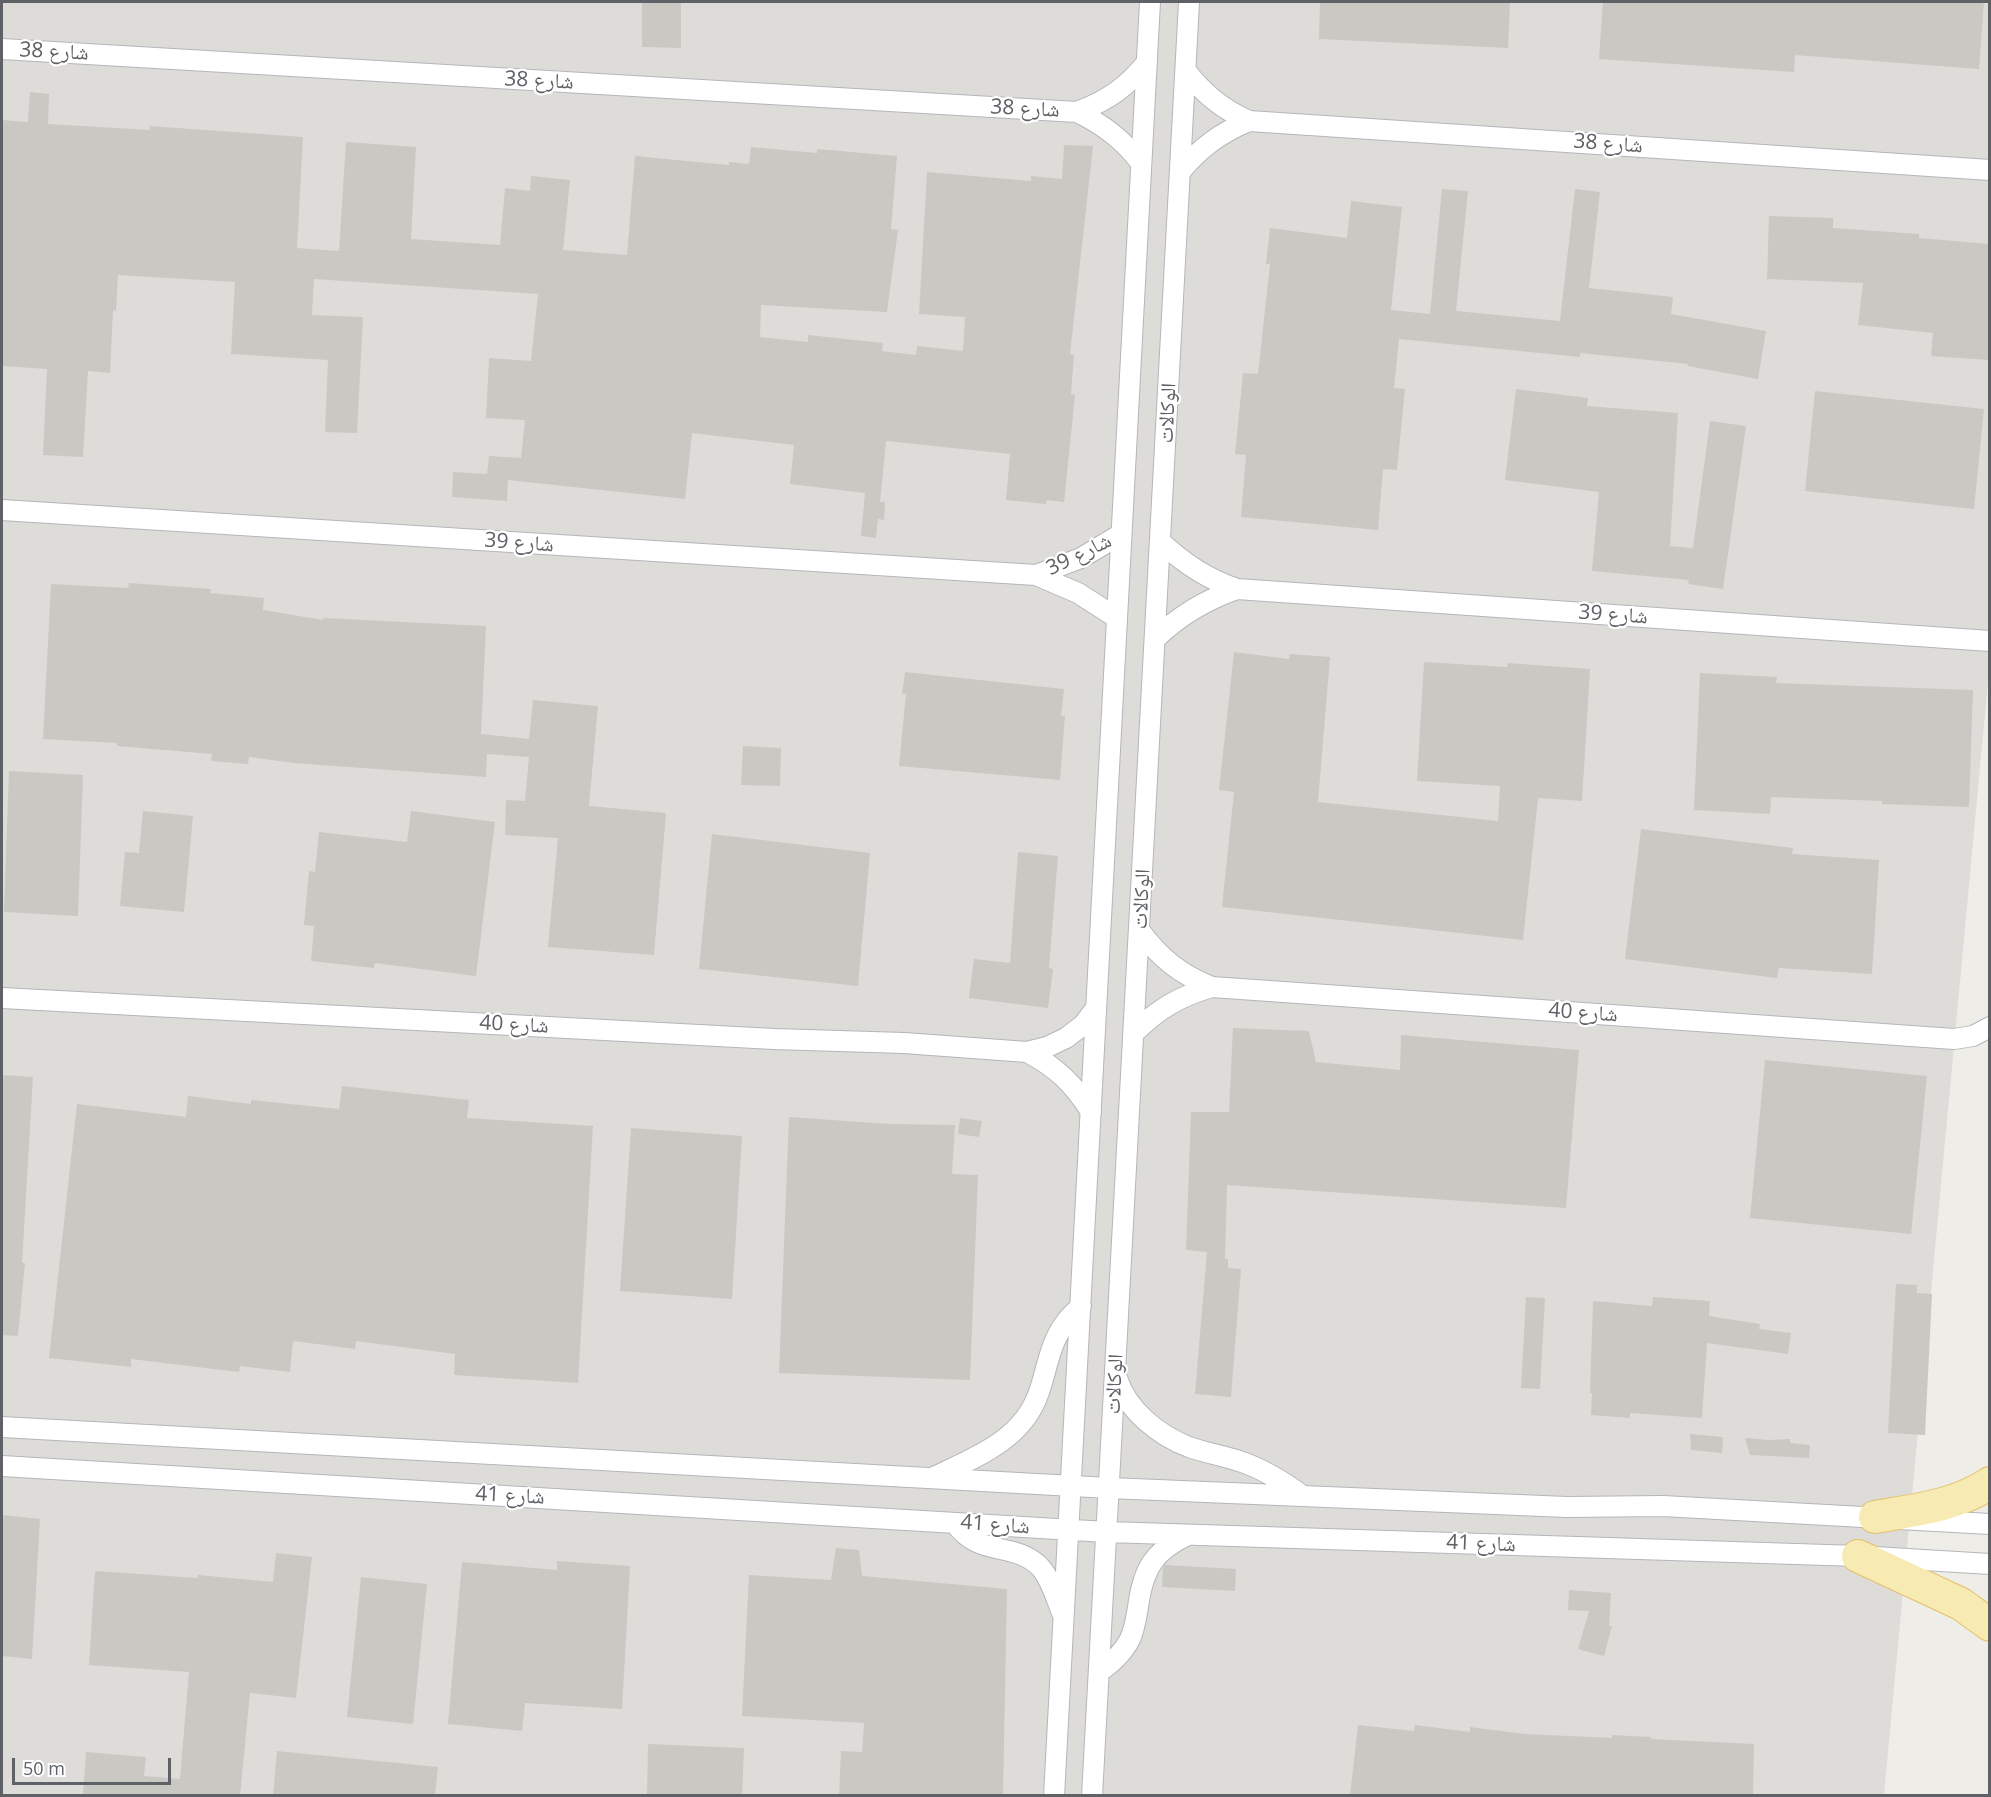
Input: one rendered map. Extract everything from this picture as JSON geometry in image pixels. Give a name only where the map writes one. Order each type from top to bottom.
[{"type":"main road","points":[[1875,1518],[1934,1507],[1975,1494],[1989,1484]]},
{"type":"main road","points":[[1857,1556],[1961,1604],[1989,1625]]},
{"type":"street","name":"الوكالات","points":[[1054,1796],[1150,2]]},
{"type":"street","name":"الوكالات","points":[[1092,1796],[1189,2]]},
{"type":"street","name":"شارع 38","points":[[2,49],[1077,112],[1113,133],[1142,163]]},
{"type":"street","name":"شارع 38","points":[[1077,112],[1098,104],[1116,93],[1133,79],[1147,62]]},
{"type":"street","name":"شارع 38","points":[[1186,71],[1198,87],[1214,101],[1230,113],[1249,121],[1989,170]]},
{"type":"street","name":"شارع 38","points":[[1180,172],[1210,141],[1229,129],[1249,121]]},
{"type":"street","name":"شارع 39","points":[[2,510],[1036,575],[1078,593],[1117,618]]},
{"type":"street","name":"شارع 39","points":[[1036,575],[1081,558],[1121,534]]},
{"type":"street","name":"شارع 39","points":[[1161,542],[1188,566],[1220,584],[1237,589],[1989,641]]},
{"type":"street","name":"شارع 39","points":[[1156,638],[1193,608],[1218,595],[1237,589]]},
{"type":"street","name":"شارع 40","points":[[1140,931],[1164,960],[1194,980],[1212,987],[1954,1039],[1972,1035],[1989,1027]]},
{"type":"street","name":"شارع 40","points":[[1135,1032],[1169,1003],[1190,993],[1212,987]]},
{"type":"street","name":"شارع 40","points":[[2,998],[762,1038],[904,1043],[1027,1052],[1047,1047],[1066,1038],[1083,1025],[1096,1008]]},
{"type":"street","name":"شارع 40","points":[[1027,1052],[1047,1062],[1064,1076],[1079,1092],[1091,1112]]},
{"type":"street","points":[[932,1478],[997,1446],[1022,1423],[1039,1394],[1048,1358],[1064,1323],[1081,1306]]},
{"type":"street","points":[[1115,1375],[1130,1403],[1142,1416],[1170,1438],[1186,1446],[1243,1462],[1265,1471],[1303,1496]]},
{"type":"street","points":[[2,1413],[22,1428]]},
{"type":"street","name":"شارع 41","points":[[2,1427],[1109,1488],[1567,1508],[1663,1506],[1989,1524]]},
{"type":"street","name":"شارع 41","points":[[2,1466],[1107,1532],[1857,1556],[1989,1564]]},
{"type":"street","points":[[955,1522],[962,1533],[971,1540],[981,1545],[1019,1554],[1035,1563],[1047,1577],[1064,1617]]},
{"type":"street","points":[[1099,1672],[1117,1658],[1131,1638],[1145,1575],[1152,1561],[1162,1550],[1188,1535]]},
{"type":"shaded area","points":[[2,2],[1989,2],[1989,671],[1884,1795],[2,1796]]},
{"type":"building","points":[[642,2],[681,2],[681,48],[642,47]]},
{"type":"building","points":[[1320,2],[1510,2],[1508,48],[1319,39]]},
{"type":"building","points":[[1603,2],[1984,2],[1979,69],[1795,55],[1794,72],[1599,59]]},
{"type":"building","points":[[30,92],[49,94],[48,124],[150,130],[150,126],[303,137],[297,248],[339,251],[346,142],[416,147],[411,239],[500,245],[505,188],[530,191],[531,176],[570,180],[563,250],[627,255],[635,156],[729,165],[729,162],[749,164],[751,147],[817,153],[817,149],[897,156],[891,229],[898,230],[887,312],[761,305],[760,337],[808,342],[808,335],[883,343],[882,351],[916,355],[917,346],[963,351],[965,317],[919,314],[927,172],[1031,181],[1031,176],[1062,179],[1064,145],[1093,146],[1070,354],[1074,355],[1071,394],[1075,395],[1064,502],[1047,500],[1046,504],[1006,500],[1010,454],[886,441],[880,502],[885,502],[884,520],[878,519],[876,538],[861,536],[865,493],[790,484],[794,445],[692,433],[685,499],[508,480],[507,501],[452,497],[453,472],[487,474],[489,456],[521,458],[525,420],[486,418],[489,358],[531,361],[538,294],[314,279],[312,315],[363,317],[357,433],[325,432],[328,360],[231,354],[235,282],[118,275],[116,311],[113,310],[110,373],[88,371],[83,457],[43,455],[47,369],[2,366],[2,120],[28,122]]},
{"type":"building","points":[[1442,189],[1468,191],[1456,311],[1560,321],[1575,189],[1600,192],[1589,288],[1673,297],[1671,314],[1766,331],[1758,379],[1688,366],[1688,364],[1580,353],[1580,357],[1399,339],[1394,388],[1405,389],[1397,470],[1383,469],[1378,530],[1241,517],[1246,455],[1235,454],[1243,373],[1258,374],[1270,264],[1266,264],[1270,228],[1347,238],[1351,201],[1402,207],[1391,310],[1430,314]]},
{"type":"building","points":[[1769,216],[1833,218],[1833,228],[1919,234],[1919,238],[1989,244],[1989,360],[1931,356],[1933,333],[1858,325],[1863,283],[1767,279]]},
{"type":"building","points":[[1516,389],[1588,398],[1587,406],[1678,413],[1670,546],[1693,548],[1710,421],[1746,426],[1723,589],[1688,584],[1689,580],[1592,571],[1599,492],[1505,480]]},
{"type":"building","points":[[1815,391],[1984,409],[1974,509],[1805,491]]},
{"type":"building","points":[[129,583],[211,589],[210,593],[264,598],[263,610],[323,620],[323,618],[486,626],[481,734],[529,739],[533,700],[598,706],[589,806],[666,813],[654,955],[548,947],[558,838],[505,835],[506,800],[525,801],[529,757],[487,754],[486,777],[294,763],[249,757],[248,764],[211,761],[212,754],[117,746],[117,743],[43,739],[51,584],[128,588]]},
{"type":"building","points":[[1234,652],[1289,659],[1290,654],[1330,657],[1318,802],[1498,821],[1500,786],[1417,781],[1424,662],[1507,667],[1508,663],[1590,669],[1582,801],[1538,798],[1523,940],[1222,907],[1234,792],[1219,790]]},
{"type":"building","points":[[905,672],[1064,689],[1061,716],[1065,716],[1060,780],[899,766],[906,694],[902,694]]},
{"type":"building","points":[[1700,673],[1777,677],[1776,683],[1973,690],[1969,807],[1771,797],[1770,814],[1694,810]]},
{"type":"building","points":[[743,746],[781,748],[780,786],[741,785]]},
{"type":"building","points":[[9,771],[83,775],[78,916],[4,912]]},
{"type":"building","points":[[143,811],[193,816],[184,912],[120,906],[125,852],[139,853]]},
{"type":"building","points":[[411,811],[495,822],[476,976],[375,963],[374,968],[311,961],[314,926],[304,925],[309,871],[315,872],[319,832],[407,842]]},
{"type":"building","points":[[1641,829],[1793,848],[1792,854],[1879,860],[1872,974],[1779,968],[1777,978],[1625,959]]},
{"type":"building","points":[[712,834],[870,853],[858,986],[699,969]]},
{"type":"building","points":[[1018,852],[1058,856],[1049,968],[1053,969],[1048,1008],[969,998],[974,959],[1010,963]]},
{"type":"building","points":[[1233,1028],[1309,1031],[1316,1062],[1400,1070],[1401,1035],[1579,1050],[1566,1208],[1227,1185],[1225,1259],[1228,1259],[1228,1268],[1241,1269],[1231,1397],[1195,1394],[1207,1252],[1186,1250],[1191,1112],[1229,1112]]},
{"type":"building","points":[[1765,1060],[1927,1076],[1911,1234],[1750,1218]]},
{"type":"building","points":[[2,1075],[33,1077],[22,1263],[25,1263],[18,1336],[2,1335]]},
{"type":"building","points":[[342,1086],[469,1100],[467,1118],[593,1126],[578,1383],[454,1375],[455,1354],[356,1341],[355,1349],[293,1341],[290,1372],[240,1366],[239,1372],[131,1359],[131,1367],[49,1358],[77,1104],[186,1117],[188,1096],[251,1104],[251,1100],[339,1109]]},
{"type":"building","points":[[789,1117],[890,1124],[955,1125],[952,1174],[978,1175],[970,1380],[779,1373]]},
{"type":"building","points":[[960,1118],[982,1121],[979,1137],[958,1134]]},
{"type":"building","points":[[631,1128],[742,1136],[732,1299],[620,1291]]},
{"type":"building","points":[[1896,1284],[1917,1285],[1917,1293],[1932,1294],[1925,1435],[1888,1433]]},
{"type":"building","points":[[1526,1297],[1545,1298],[1540,1389],[1521,1388]]},
{"type":"building","points":[[1653,1297],[1710,1301],[1709,1316],[1760,1324],[1759,1329],[1791,1333],[1788,1354],[1707,1343],[1702,1418],[1630,1413],[1630,1418],[1591,1415],[1593,1301],[1652,1306]]},
{"type":"building","points":[[1690,1434],[1723,1437],[1722,1453],[1691,1450]]},
{"type":"building","points":[[1745,1438],[1790,1439],[1790,1443],[1810,1445],[1809,1458],[1750,1455]]},
{"type":"building","points":[[2,1515],[40,1519],[32,1659],[2,1656]]},
{"type":"building","points":[[836,1548],[859,1550],[862,1576],[1007,1589],[1003,1796],[839,1796],[841,1751],[862,1752],[864,1723],[742,1716],[749,1575],[831,1580]]},
{"type":"building","points":[[276,1553],[312,1557],[296,1698],[250,1693],[240,1796],[83,1796],[86,1752],[146,1757],[144,1776],[180,1779],[189,1672],[89,1665],[95,1571],[198,1578],[198,1575],[273,1582]]},
{"type":"building","points":[[557,1561],[630,1566],[622,1709],[525,1703],[522,1731],[448,1724],[462,1562],[557,1570]]},
{"type":"building","points":[[1165,1565],[1236,1569],[1235,1591],[1162,1587]]},
{"type":"building","points":[[361,1577],[427,1584],[413,1724],[347,1717]]},
{"type":"building","points":[[1569,1590],[1611,1593],[1609,1626],[1612,1626],[1604,1656],[1578,1649],[1589,1611],[1568,1610]]},
{"type":"building","points":[[1358,1725],[1414,1731],[1415,1725],[1470,1732],[1470,1727],[1525,1734],[1612,1738],[1612,1735],[1754,1744],[1753,1796],[1350,1796]]},
{"type":"building","points":[[648,1744],[744,1748],[742,1796],[647,1796]]},
{"type":"building","points":[[277,1751],[438,1767],[435,1796],[273,1796]]}]
